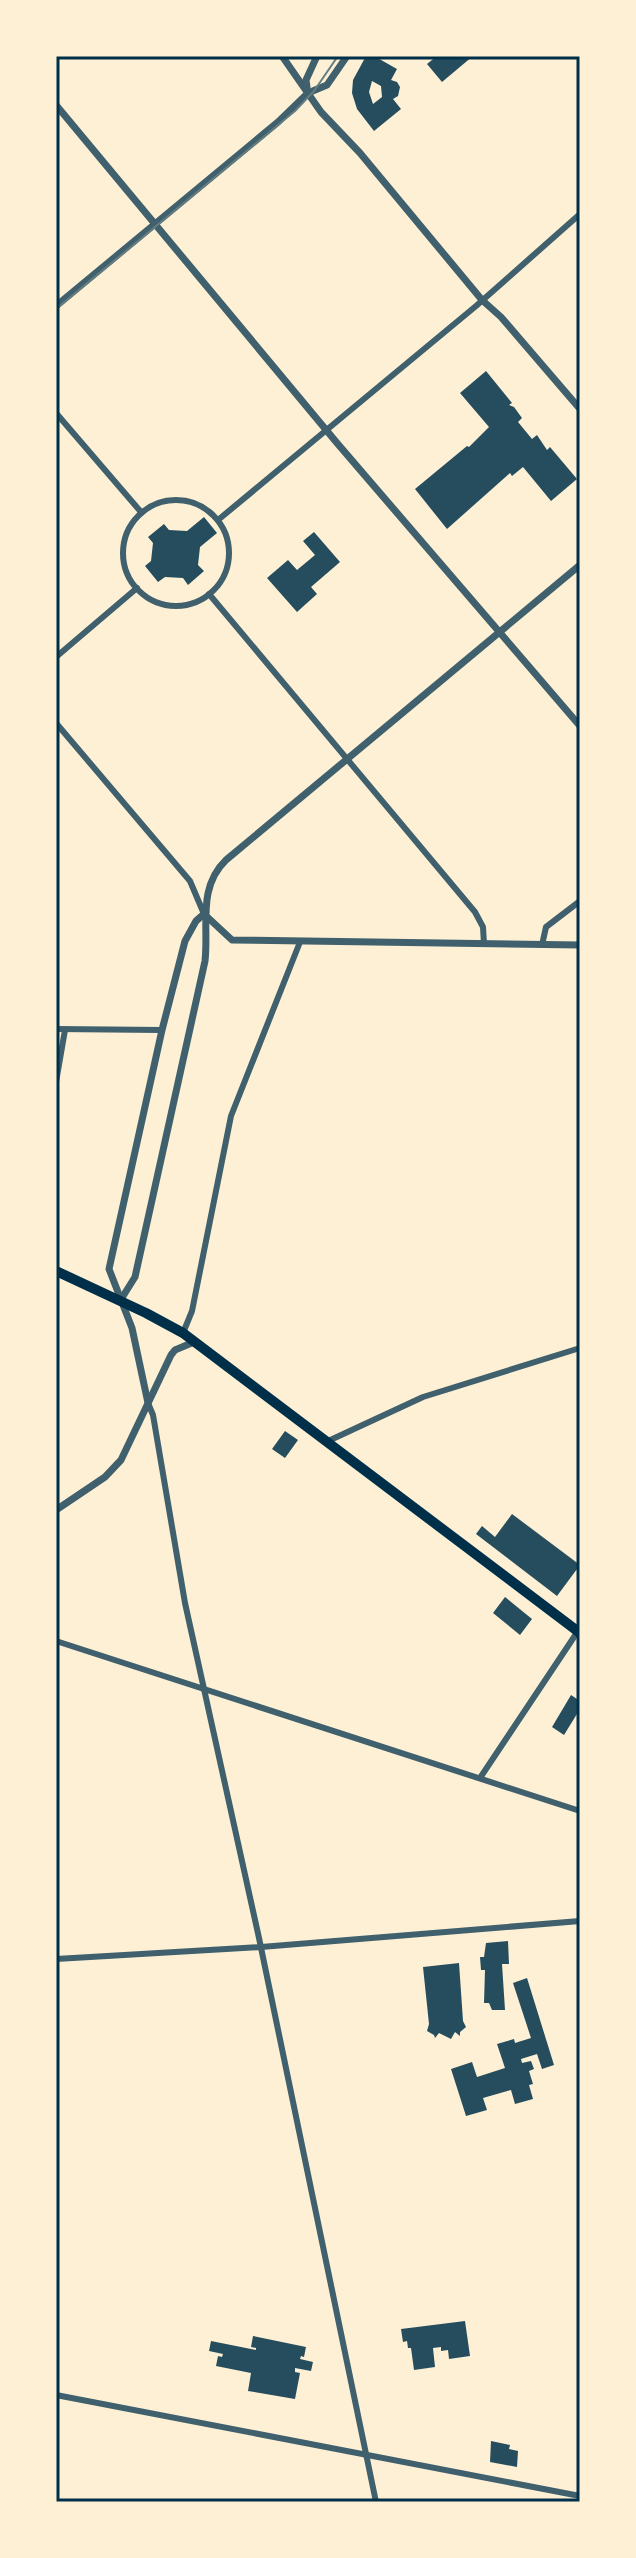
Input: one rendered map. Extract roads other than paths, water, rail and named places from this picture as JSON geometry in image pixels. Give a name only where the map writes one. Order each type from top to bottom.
[{"type":"highway","points":[[56,1271],[183,1333],[579,1632]]},
{"type":"street","points":[[282,56],[321,112],[360,153],[482,300],[501,317],[580,409]]},
{"type":"street","points":[[308,93],[306,80],[317,56]]},
{"type":"street","points":[[56,306],[278,122],[308,93],[327,85],[347,56]]},
{"type":"street","points":[[56,105],[326,429],[580,726]]},
{"type":"street","points":[[218,520],[482,300],[580,214]]},
{"type":"street","points":[[56,413],[141,512]]},
{"type":"street","points":[[172,499],[189,501],[205,508],[218,520],[226,534],[228,559],[220,582],[209,594],[195,603],[163,605],[137,588],[126,570],[123,549],[130,525],[141,512],[155,503],[172,499]]},
{"type":"street","points":[[376,2502],[261,1947],[203,1687],[169,1517],[153,1415],[132,1328],[109,1269],[185,941],[189,931],[204,914],[212,878],[221,865],[345,759],[580,565]]},
{"type":"street","points":[[56,657],[137,588]]},
{"type":"street","points":[[209,594],[477,915],[483,927],[484,944]]},
{"type":"street","points":[[56,723],[190,881],[204,914],[208,937],[135,1277],[120,1301]]},
{"type":"street","points":[[542,945],[546,927],[580,901]]},
{"type":"street","points":[[204,914],[232,940],[580,945]]},
{"type":"street","points":[[183,1333],[192,1311],[231,1116],[300,942]]},
{"type":"street","points":[[56,1029],[162,1030]]},
{"type":"street","points":[[56,1082],[65,1030]]},
{"type":"street","points":[[56,1510],[105,1477],[121,1460],[171,1355],[194,1342]]},
{"type":"street","points":[[326,1442],[423,1397],[580,1348]]},
{"type":"street","points":[[480,1778],[579,1632]]},
{"type":"street","points":[[56,1641],[580,1811]]},
{"type":"street","points":[[56,1959],[261,1947],[580,1921]]},
{"type":"street","points":[[56,2395],[580,2496]]},
{"type":"tram line","points":[[56,309],[295,111],[314,91],[338,56]]}]
